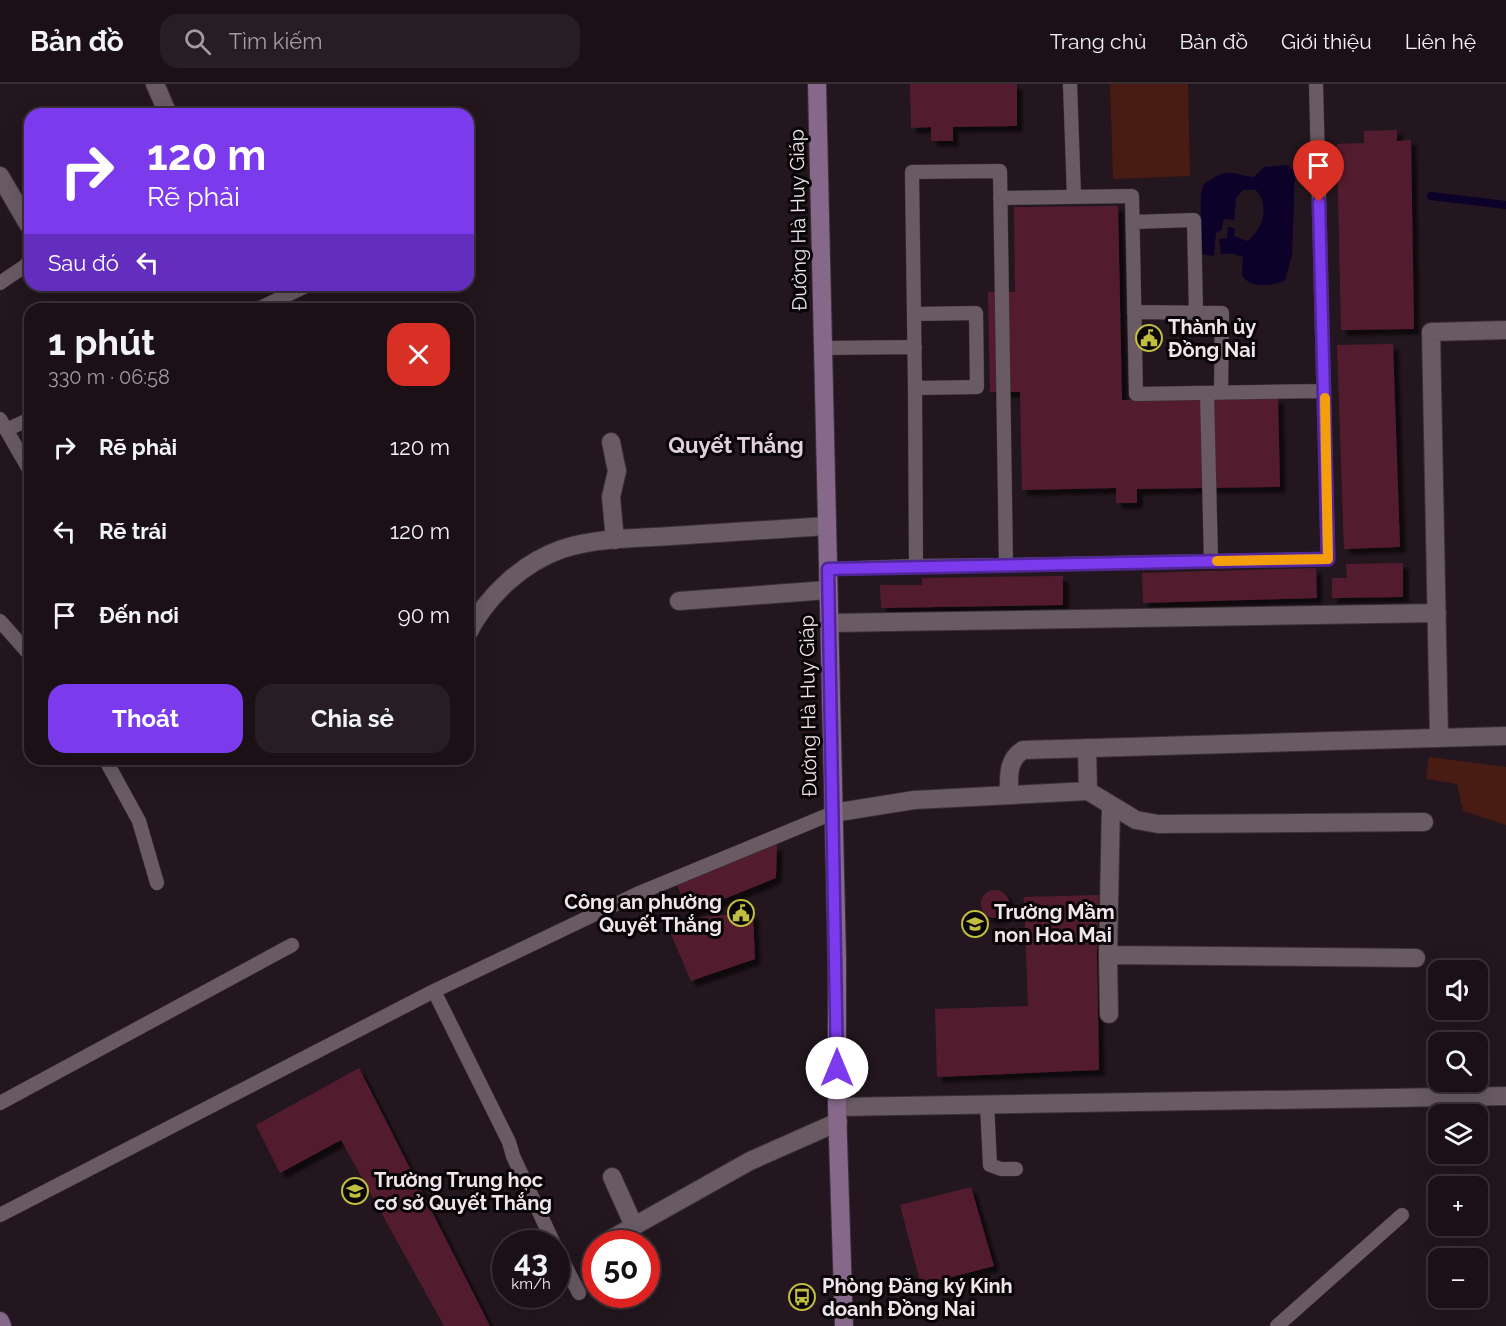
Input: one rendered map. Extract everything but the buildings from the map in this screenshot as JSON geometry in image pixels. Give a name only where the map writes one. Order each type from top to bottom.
[{"type":"main road","name":"Đường Hà Huy Giáp","points":[[817,84],[844,1326]]},
{"type":"main road","points":[[0,1321],[2,1326]]},
{"type":"street","points":[[155,84],[165,108]]},
{"type":"street","points":[[0,176],[24,217]]},
{"type":"street","points":[[1439,738],[1431,332],[1506,330]]},
{"type":"street","points":[[611,442],[617,471],[611,497],[615,540]]},
{"type":"street","points":[[474,623],[494,595],[510,580],[540,559],[562,549],[615,540],[827,526]]},
{"type":"street","points":[[679,601],[828,590]]},
{"type":"street","points":[[828,623],[1437,613]]},
{"type":"street","points":[[1009,794],[1009,770],[1017,754],[1023,750],[1506,736]]},
{"type":"street","points":[[1087,748],[1088,791]]},
{"type":"street","points":[[833,813],[914,800],[1088,791],[1136,820],[1158,824],[1424,822]]},
{"type":"street","points":[[1109,1014],[1111,805]]},
{"type":"street","points":[[1108,955],[1416,958]]},
{"type":"street","points":[[627,1230],[838,1115],[987,1104],[1506,1096]]},
{"type":"street","points":[[612,1177],[634,1226]]},
{"type":"lane","points":[[1070,84],[1074,196]]},
{"type":"lane","points":[[828,569],[1328,559],[1316,84]]},
{"type":"lane","points":[[916,566],[912,172],[1000,171],[1006,566]]},
{"type":"lane","points":[[1000,198],[1132,196],[1136,394],[1324,391]]},
{"type":"lane","points":[[1132,222],[1194,220],[1196,312]]},
{"type":"lane","points":[[0,283],[24,267]]},
{"type":"lane","points":[[270,303],[296,291]]},
{"type":"lane","points":[[1134,312],[1222,313],[1221,393]]},
{"type":"lane","points":[[914,314],[976,313],[977,387],[915,388]]},
{"type":"lane","points":[[823,348],[915,347]]},
{"type":"lane","points":[[976,349],[1002,349]]},
{"type":"lane","points":[[1207,393],[1211,561]]},
{"type":"lane","points":[[24,419],[3,424],[24,461]]},
{"type":"lane","points":[[0,621],[24,649]]},
{"type":"lane","points":[[108,765],[139,821],[157,883]]},
{"type":"lane","points":[[0,1215],[434,991],[637,894],[833,813]]},
{"type":"lane","points":[[0,1103],[292,945]]},
{"type":"lane","points":[[434,991],[509,1142],[547,1230]]},
{"type":"lane","points":[[987,1104],[990,1165],[1001,1169],[1016,1169]]},
{"type":"lane","points":[[1277,1326],[1402,1215]]},
{"type":"lane","points":[[570,1275],[579,1293]]},
{"type":"shaded area","points":[[1110,84],[1188,84],[1190,176],[1113,179]]},
{"type":"shaded area","points":[[1286,165],[1295,171],[1292,256],[1285,280],[1268,285],[1251,283],[1242,276],[1243,257],[1221,254],[1219,239],[1227,238],[1228,227],[1235,228],[1234,236],[1247,241],[1261,224],[1263,203],[1256,190],[1243,190],[1236,198],[1234,220],[1224,219],[1221,231],[1216,232],[1214,256],[1200,254],[1201,193],[1204,184],[1225,173],[1254,177],[1264,167]]},
{"type":"shaded area","points":[[1429,757],[1506,767],[1506,825],[1463,811],[1457,784],[1426,779]]},
{"type":"waterway","points":[[1431,196],[1506,205]]},
{"type":"slow traffic","points":[[1217,561],[1328,559],[1325,398]]},
{"type":"place","name":"Thành ủy Đồng Nai","points":[[1149,338]]},
{"type":"place","name":"Công an phường Quyết Thắng","points":[[741,913]]},
{"type":"place","name":"Trường Mầm non Hoa Mai","points":[[975,924]]},
{"type":"place","name":"Trường Trung học cơ sở Quyết Thắng","points":[[355,1191]]},
{"type":"place","name":"Phòng Đăng ký Kinh doanh Đồng Nai","points":[[802,1297]]},
{"type":"district","name":"Quyết Thắng","points":[[736,445]]},
{"type":"route","points":[[837,1068],[837,959],[828,569],[1328,559],[1319,202]]}]
